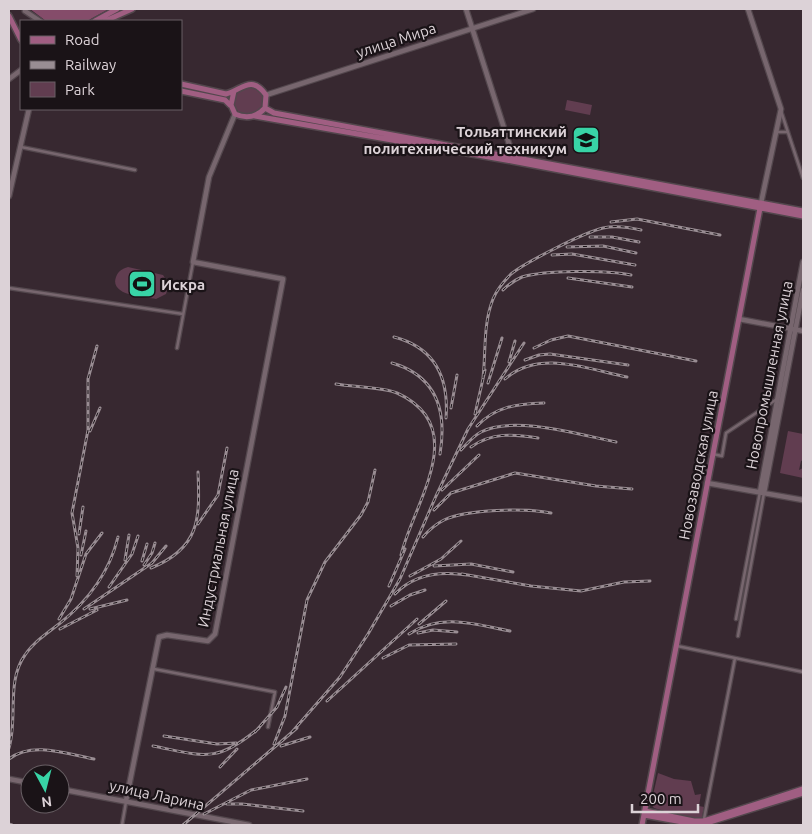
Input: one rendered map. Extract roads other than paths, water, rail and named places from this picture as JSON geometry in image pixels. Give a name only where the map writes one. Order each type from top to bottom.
[{"type":"main road","points":[[97,20],[116,12],[132,9]]},
{"type":"main road","points":[[106,20],[116,12]]},
{"type":"main road","points":[[9,16],[20,38]]},
{"type":"main road","points":[[14,25],[20,32]]},
{"type":"main road","points":[[182,84],[226,94],[251,84],[258,87],[266,95],[265,108],[254,116]]},
{"type":"main road","points":[[182,90],[224,100],[230,105],[235,114],[245,117],[254,116],[356,131],[452,148],[793,212],[803,216]]},
{"type":"main road","points":[[230,105],[234,91]]},
{"type":"main road","points":[[265,108],[274,113],[356,131]]},
{"type":"main road","name":"Новозаводская улица","points":[[642,825],[761,206]]},
{"type":"main road","points":[[793,212],[803,211]]},
{"type":"main road","points":[[760,805],[803,789]]},
{"type":"main road","points":[[644,813],[701,824],[803,793]]},
{"type":"street","points":[[466,9],[512,159]]},
{"type":"street","name":"улица Мира","points":[[266,95],[533,9]]},
{"type":"street","points":[[748,9],[803,178]]},
{"type":"street","points":[[24,10],[39,20]]},
{"type":"street","points":[[9,79],[20,71]]},
{"type":"street","name":"Новозаводская улица","points":[[761,206],[781,109]]},
{"type":"street","points":[[9,196],[29,110]]},
{"type":"street","points":[[177,348],[209,177],[235,114]]},
{"type":"street","points":[[775,132],[788,132]]},
{"type":"street","points":[[20,146],[135,170]]},
{"type":"street","name":"Индустриальная улица","points":[[122,825],[159,637],[167,635],[208,641],[215,634],[283,279],[193,262]]},
{"type":"street","name":"Новопромышленная улица","points":[[762,493],[793,330],[803,262]]},
{"type":"street","points":[[9,288],[183,314]]},
{"type":"street","name":"Новопромышленная улица","points":[[762,493],[777,399],[803,290]]},
{"type":"street","points":[[738,319],[803,332]]},
{"type":"street","points":[[714,454],[722,456],[726,433],[777,399]]},
{"type":"street","points":[[707,482],[803,500]]},
{"type":"street","points":[[736,619],[762,493]]},
{"type":"street","points":[[738,636],[762,493]]},
{"type":"street","points":[[676,646],[803,672]]},
{"type":"street","points":[[701,824],[734,658]]},
{"type":"street","points":[[152,669],[275,692],[268,727]]},
{"type":"street","name":"улица Ларина","points":[[70,791],[249,825]]},
{"type":"railway","points":[[611,222],[637,219],[720,235]]},
{"type":"railway","points":[[483,378],[486,328],[490,308],[503,282],[511,274],[542,255],[594,231],[608,227],[627,227],[641,230]]},
{"type":"railway","points":[[590,237],[612,237],[639,242]]},
{"type":"railway","points":[[567,247],[603,246],[636,253]]},
{"type":"railway","points":[[552,255],[572,254],[635,265]]},
{"type":"railway","points":[[503,290],[522,277],[546,273],[592,272],[631,275]]},
{"type":"railway","points":[[568,278],[632,287]]},
{"type":"railway","points":[[534,348],[551,340],[568,336],[696,361]]},
{"type":"railway","points":[[394,337],[420,349],[430,357],[437,367],[445,390],[446,418]]},
{"type":"railway","points":[[488,383],[502,338]]},
{"type":"railway","points":[[509,362],[515,341]]},
{"type":"railway","points":[[292,732],[340,677],[368,634],[400,579],[468,429],[524,343]]},
{"type":"railway","points":[[77,576],[78,548],[72,513],[88,430],[88,379],[97,346]]},
{"type":"railway","points":[[525,360],[539,355],[550,354],[628,365]]},
{"type":"railway","points":[[392,363],[407,369],[419,377],[429,386],[436,398],[442,424],[440,454]]},
{"type":"railway","points":[[505,379],[518,370],[548,363],[580,366],[627,377]]},
{"type":"railway","points":[[475,414],[485,370]]},
{"type":"railway","points":[[451,408],[457,375]]},
{"type":"railway","points":[[336,384],[376,388],[397,393],[419,408],[431,425],[435,445],[432,467],[401,555]]},
{"type":"railway","points":[[477,426],[484,419],[499,410],[516,405],[544,403]]},
{"type":"railway","points":[[90,431],[100,408]]},
{"type":"railway","points":[[461,450],[481,432],[495,427],[511,425],[566,431],[616,442]]},
{"type":"railway","points":[[471,447],[479,442],[503,435],[538,438]]},
{"type":"railway","points":[[198,524],[218,495],[227,448]]},
{"type":"railway","points":[[442,490],[479,455]]},
{"type":"railway","points":[[274,744],[285,716],[307,600],[325,562],[361,515],[368,502],[375,470]]},
{"type":"railway","points":[[151,568],[179,551],[188,541],[194,530],[198,504],[198,472]]},
{"type":"railway","points":[[434,510],[451,493],[515,473],[596,486],[632,489]]},
{"type":"railway","points":[[79,534],[83,507]]},
{"type":"railway","points":[[423,537],[438,523],[454,516],[497,510],[551,513]]},
{"type":"railway","points":[[81,555],[86,531]]},
{"type":"railway","points":[[59,619],[71,599],[86,554],[102,533]]},
{"type":"railway","points":[[125,560],[129,535]]},
{"type":"railway","points":[[109,587],[132,554],[138,536]]},
{"type":"railway","points":[[9,748],[13,725],[14,688],[19,665],[32,646],[79,606],[96,586],[109,563],[118,537]]},
{"type":"railway","points":[[410,576],[441,559],[461,541]]},
{"type":"railway","points":[[144,565],[152,553],[155,543]]},
{"type":"railway","points":[[142,561],[147,544]]},
{"type":"railway","points":[[84,609],[152,563],[166,546]]},
{"type":"railway","points":[[389,586],[405,549]]},
{"type":"railway","points":[[434,566],[471,564],[513,572]]},
{"type":"railway","points":[[395,594],[402,587],[419,578],[447,573],[467,575]]},
{"type":"railway","points":[[462,574],[531,586],[581,591],[624,582],[650,581]]},
{"type":"railway","points":[[391,606],[410,595],[425,590]]},
{"type":"railway","points":[[90,609],[127,600]]},
{"type":"railway","points":[[419,624],[446,601]]},
{"type":"railway","points":[[60,629],[97,610]]},
{"type":"railway","points":[[327,701],[417,619]]},
{"type":"railway","points":[[409,634],[433,624],[446,622],[471,623],[510,631]]},
{"type":"railway","points":[[418,633],[433,630],[457,632]]},
{"type":"railway","points":[[383,658],[409,645],[456,644]]},
{"type":"railway","points":[[255,732],[277,707],[286,687]]},
{"type":"railway","points":[[153,746],[198,754],[209,754],[231,747],[244,740],[259,728]]},
{"type":"railway","points":[[183,825],[297,728]]},
{"type":"railway","points":[[164,736],[217,744],[236,743]]},
{"type":"railway","points":[[281,746],[310,737]]},
{"type":"railway","points":[[220,767],[237,749]]},
{"type":"railway","points":[[9,759],[18,754],[39,750],[50,750],[94,759]]},
{"type":"railway","points":[[204,814],[251,790],[307,779]]},
{"type":"railway","points":[[227,804],[303,811]]},
{"type":"place","name":"Тольяттинский политехнический техникум","points":[[586,140]]},
{"type":"place","name":"Искра","points":[[142,284]]}]
